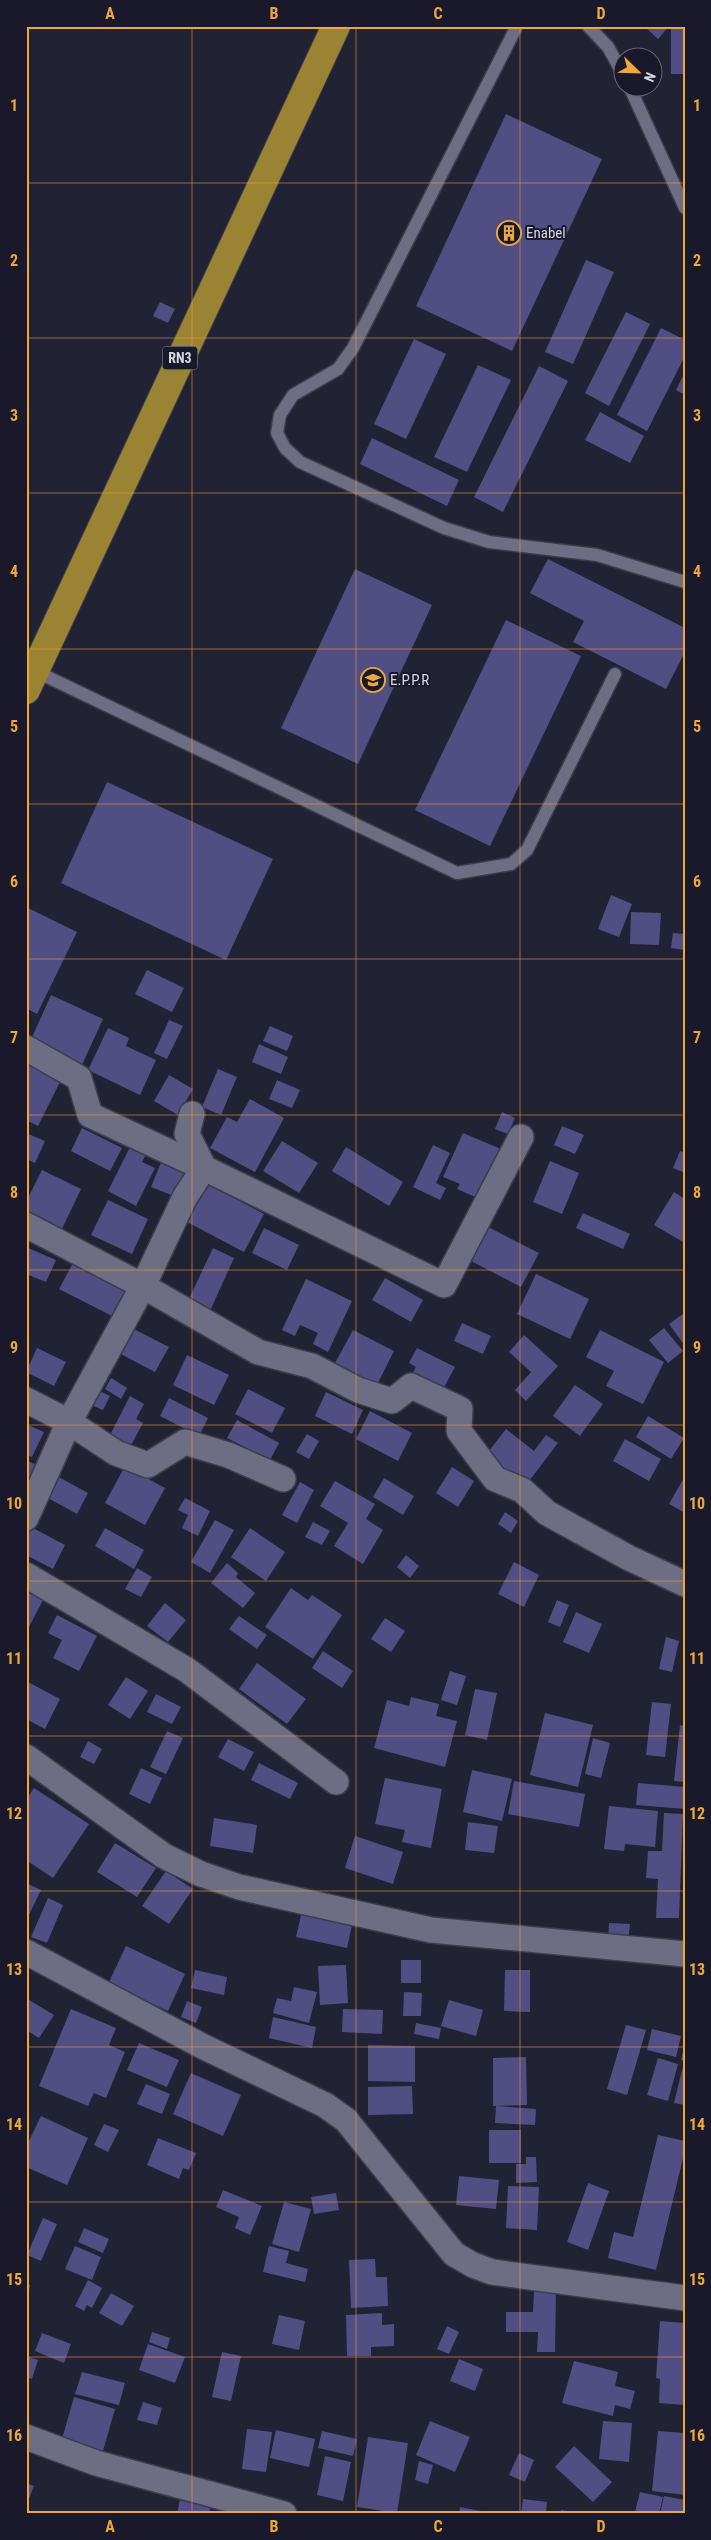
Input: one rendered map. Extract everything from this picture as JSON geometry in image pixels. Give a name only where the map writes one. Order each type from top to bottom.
[{"type":"highway","name":"RN3","points":[[31,680],[336,26]]},
{"type":"street","points":[[26,1048],[79,1078],[90,1115],[204,1168],[444,1285],[521,1137]]},
{"type":"street","points":[[192,1114],[187,1134],[204,1168]]},
{"type":"street","points":[[26,1518],[69,1422],[143,1286],[185,1197],[204,1168]]},
{"type":"street","points":[[26,1225],[143,1286],[258,1352],[312,1366],[358,1390],[392,1400],[411,1386],[460,1409],[459,1431],[495,1479],[522,1490],[547,1513],[629,1558],[685,1584]]},
{"type":"street","points":[[26,1400],[69,1422],[116,1453],[148,1465],[185,1442],[228,1455],[283,1479]]},
{"type":"street","points":[[26,1574],[187,1670],[336,1782]]},
{"type":"street","points":[[26,1757],[164,1856],[201,1874],[239,1887],[431,1930],[685,1954]]},
{"type":"street","points":[[26,1952],[204,2047],[324,2105],[346,2120],[454,2254],[473,2265],[492,2272],[685,2298]]},
{"type":"street","points":[[26,2437],[96,2463],[284,2514]]},
{"type":"lane","points":[[517,26],[353,348],[338,369],[293,395],[280,415],[277,432],[285,448],[300,462],[444,528],[489,542],[598,555],[685,582]]},
{"type":"lane","points":[[588,26],[608,47],[614,58]]},
{"type":"lane","points":[[635,98],[685,208]]},
{"type":"lane","points":[[31,680],[457,873],[511,864],[527,850],[615,674]]},
{"type":"building","points":[[644,26],[669,26],[658,39]]},
{"type":"building","points":[[671,28],[685,28],[685,74],[671,74]]},
{"type":"building","name":"Enabel","points":[[506,114],[602,159],[512,351],[416,306]]},
{"type":"building","points":[[586,260],[614,272],[573,364],[545,352]]},
{"type":"building","points":[[160,302],[175,309],[168,323],[153,316]]},
{"type":"building","points":[[626,312],[650,324],[609,406],[585,393]]},
{"type":"building","points":[[661,328],[685,340],[685,356],[647,431],[617,415]]},
{"type":"building","points":[[414,339],[446,354],[406,439],[374,424]]},
{"type":"building","points":[[478,365],[511,380],[467,472],[434,457]]},
{"type":"building","points":[[539,366],[568,381],[503,512],[474,497]]},
{"type":"building","points":[[685,372],[685,395],[676,390]]},
{"type":"building","points":[[600,412],[644,436],[630,463],[585,440]]},
{"type":"building","points":[[372,438],[459,480],[447,506],[360,464]]},
{"type":"building","points":[[548,559],[685,628],[685,652],[666,689],[573,642],[584,621],[530,593]]},
{"type":"building","points":[[355,569],[432,605],[358,764],[281,728]]},
{"type":"building","points":[[506,620],[581,656],[490,846],[415,810]]},
{"type":"building","points":[[107,782],[273,859],[226,960],[61,883]]},
{"type":"building","points":[[611,895],[632,904],[619,937],[598,929]]},
{"type":"building","points":[[26,907],[77,932],[37,1014],[26,1008]]},
{"type":"building","points":[[631,912],[661,913],[659,945],[630,944]]},
{"type":"building","points":[[673,933],[685,934],[685,950],[671,948]]},
{"type":"building","points":[[147,970],[184,988],[172,1012],[135,994]]},
{"type":"building","points":[[51,995],[103,1019],[81,1067],[29,1044]]},
{"type":"building","points":[[169,1020],[183,1026],[167,1059],[154,1053]]},
{"type":"building","points":[[270,1026],[293,1036],[287,1051],[263,1041]]},
{"type":"building","points":[[108,1028],[129,1038],[126,1046],[156,1060],[140,1095],[88,1070]]},
{"type":"building","points":[[259,1044],[288,1057],[281,1074],[252,1062]]},
{"type":"building","points":[[26,1059],[62,1078],[38,1126],[26,1120]]},
{"type":"building","points":[[218,1069],[237,1077],[221,1115],[202,1107]]},
{"type":"building","points":[[169,1075],[193,1089],[178,1115],[154,1101]]},
{"type":"building","points":[[277,1080],[300,1090],[292,1108],[269,1099]]},
{"type":"building","points":[[250,1099],[284,1118],[255,1172],[210,1148],[227,1117],[237,1122]]},
{"type":"building","points":[[502,1112],[515,1118],[508,1134],[495,1129]]},
{"type":"building","points":[[562,1126],[584,1135],[575,1154],[554,1145]]},
{"type":"building","points":[[82,1128],[122,1148],[110,1171],[71,1151]]},
{"type":"building","points":[[26,1133],[45,1141],[35,1163],[26,1159]]},
{"type":"building","points":[[463,1133],[501,1149],[480,1199],[457,1189],[460,1184],[443,1177]]},
{"type":"building","points":[[133,1141],[149,1148],[142,1162],[155,1168],[136,1206],[108,1191]]},
{"type":"building","points":[[282,1141],[318,1163],[299,1193],[263,1171]]},
{"type":"building","points":[[433,1145],[450,1153],[436,1183],[446,1188],[440,1200],[413,1187]]},
{"type":"building","points":[[346,1147],[403,1182],[389,1206],[332,1171]]},
{"type":"building","points":[[680,1151],[685,1153],[685,1173],[673,1168]]},
{"type":"building","points":[[164,1155],[192,1166],[179,1198],[151,1187]]},
{"type":"building","points":[[550,1161],[579,1173],[562,1214],[533,1202]]},
{"type":"building","points":[[42,1170],[81,1189],[61,1231],[26,1215],[26,1202]]},
{"type":"building","points":[[207,1184],[264,1214],[244,1252],[187,1222]]},
{"type":"building","points":[[674,1192],[685,1199],[683,1242],[654,1225]]},
{"type":"building","points":[[108,1200],[148,1219],[132,1254],[91,1235]]},
{"type":"building","points":[[583,1213],[630,1234],[623,1249],[576,1228]]},
{"type":"building","points":[[488,1227],[539,1253],[521,1287],[471,1261]]},
{"type":"building","points":[[264,1228],[299,1245],[287,1270],[252,1253]]},
{"type":"building","points":[[26,1247],[56,1260],[46,1282],[26,1274]]},
{"type":"building","points":[[213,1248],[234,1258],[209,1313],[187,1303]]},
{"type":"building","points":[[73,1263],[128,1291],[114,1317],[59,1289]]},
{"type":"building","points":[[536,1274],[589,1299],[570,1339],[517,1314]]},
{"type":"building","points":[[385,1278],[423,1300],[411,1322],[372,1300]]},
{"type":"building","points":[[306,1279],[352,1301],[328,1352],[313,1344],[318,1333],[300,1325],[295,1336],[282,1330]]},
{"type":"building","points":[[683,1314],[685,1317],[685,1346],[669,1324]]},
{"type":"building","points":[[462,1323],[491,1336],[483,1354],[454,1341]]},
{"type":"building","points":[[128,1326],[169,1347],[155,1372],[115,1351]]},
{"type":"building","points":[[664,1328],[683,1351],[668,1363],[649,1340]]},
{"type":"building","points":[[353,1330],[394,1351],[377,1385],[335,1363]]},
{"type":"building","points":[[600,1330],[664,1362],[643,1404],[606,1386],[614,1371],[586,1357]]},
{"type":"building","points":[[524,1335],[558,1366],[526,1401],[515,1390],[531,1372],[509,1352]]},
{"type":"building","points":[[37,1348],[66,1362],[54,1386],[26,1372]]},
{"type":"building","points":[[417,1348],[455,1367],[442,1391],[411,1376],[416,1367],[409,1363]]},
{"type":"building","points":[[187,1355],[229,1375],[214,1405],[173,1385]]},
{"type":"building","points":[[111,1378],[127,1388],[121,1399],[105,1389]]},
{"type":"building","points":[[575,1385],[603,1404],[580,1436],[553,1416]]},
{"type":"building","points":[[248,1389],[285,1408],[272,1433],[235,1414]]},
{"type":"building","points":[[98,1390],[110,1396],[103,1410],[91,1405]]},
{"type":"building","points":[[326,1392],[363,1410],[352,1434],[315,1416]]},
{"type":"building","points":[[130,1396],[144,1404],[136,1419],[143,1423],[130,1447],[109,1437]]},
{"type":"building","points":[[169,1398],[208,1418],[199,1436],[160,1416]]},
{"type":"building","points":[[370,1411],[412,1433],[398,1461],[356,1439]]},
{"type":"building","points":[[648,1416],[684,1438],[671,1459],[636,1437]]},
{"type":"building","points":[[237,1420],[279,1443],[270,1460],[227,1438]]},
{"type":"building","points":[[26,1424],[44,1432],[32,1457],[26,1455]]},
{"type":"building","points":[[506,1429],[534,1451],[546,1435],[558,1443],[526,1485],[486,1455]]},
{"type":"building","points":[[307,1434],[319,1441],[309,1459],[296,1452]]},
{"type":"building","points":[[625,1439],[661,1459],[649,1481],[613,1461]]},
{"type":"building","points":[[26,1460],[43,1468],[33,1489],[26,1485]]},
{"type":"building","points":[[125,1466],[165,1488],[145,1525],[105,1503]]},
{"type":"building","points":[[452,1467],[474,1481],[458,1507],[436,1493]]},
{"type":"building","points":[[57,1476],[88,1493],[77,1514],[46,1497]]},
{"type":"building","points":[[685,1476],[685,1513],[669,1504]]},
{"type":"building","points":[[384,1478],[414,1496],[403,1515],[373,1497]]},
{"type":"building","points":[[335,1481],[375,1504],[366,1519],[383,1530],[363,1564],[334,1546],[348,1523],[320,1506]]},
{"type":"building","points":[[300,1482],[314,1490],[297,1523],[282,1515]]},
{"type":"building","points":[[185,1498],[210,1511],[198,1536],[182,1528],[188,1515],[178,1510]]},
{"type":"building","points":[[505,1512],[518,1521],[511,1533],[498,1524]]},
{"type":"building","points":[[215,1520],[234,1530],[210,1573],[191,1562]]},
{"type":"building","points":[[313,1522],[330,1531],[322,1545],[305,1537]]},
{"type":"building","points":[[31,1527],[65,1545],[53,1569],[26,1555],[26,1536]]},
{"type":"building","points":[[105,1528],[144,1550],[134,1569],[95,1546]]},
{"type":"building","points":[[250,1528],[285,1552],[266,1581],[231,1557]]},
{"type":"building","points":[[406,1555],[419,1566],[410,1578],[397,1567]]},
{"type":"building","points":[[514,1562],[539,1575],[524,1607],[498,1594]]},
{"type":"building","points":[[227,1563],[238,1573],[236,1577],[255,1593],[243,1608],[211,1583]]},
{"type":"building","points":[[137,1568],[152,1577],[141,1597],[125,1589]]},
{"type":"building","points":[[291,1588],[308,1600],[312,1595],[342,1615],[313,1659],[265,1627]]},
{"type":"building","points":[[26,1589],[44,1598],[29,1627],[26,1626]]},
{"type":"building","points":[[557,1600],[569,1605],[560,1627],[548,1622]]},
{"type":"building","points":[[165,1603],[186,1620],[168,1642],[147,1626]]},
{"type":"building","points":[[576,1612],[602,1624],[589,1653],[563,1642]]},
{"type":"building","points":[[57,1615],[97,1636],[79,1671],[53,1658],[62,1640],[48,1633]]},
{"type":"building","points":[[239,1616],[267,1635],[257,1649],[229,1629]]},
{"type":"building","points":[[385,1618],[405,1631],[391,1652],[371,1639]]},
{"type":"building","points":[[666,1637],[679,1641],[672,1672],[659,1669]]},
{"type":"building","points":[[323,1651],[353,1671],[342,1688],[312,1668]]},
{"type":"building","points":[[257,1663],[306,1699],[287,1724],[239,1689]]},
{"type":"building","points":[[450,1671],[466,1676],[457,1705],[441,1700]]},
{"type":"building","points":[[126,1677],[148,1691],[130,1719],[108,1705]]},
{"type":"building","points":[[26,1681],[60,1699],[45,1729],[26,1719]]},
{"type":"building","points":[[475,1689],[497,1693],[487,1740],[465,1735]]},
{"type":"building","points":[[156,1694],[181,1707],[172,1724],[147,1712]]},
{"type":"building","points":[[411,1697],[439,1704],[436,1716],[457,1721],[445,1767],[374,1748],[387,1700],[409,1706]]},
{"type":"building","points":[[652,1702],[671,1704],[665,1757],[646,1755]]},
{"type":"building","points":[[545,1713],[593,1725],[578,1787],[530,1775]]},
{"type":"building","points":[[680,1725],[685,1726],[685,1782],[674,1781]]},
{"type":"building","points":[[167,1731],[183,1738],[166,1774],[150,1767]]},
{"type":"building","points":[[593,1738],[610,1743],[601,1778],[585,1774]]},
{"type":"building","points":[[228,1739],[254,1752],[244,1771],[218,1757]]},
{"type":"building","points":[[88,1741],[102,1749],[94,1764],[80,1757]]},
{"type":"building","points":[[259,1763],[298,1783],[290,1799],[251,1780]]},
{"type":"building","points":[[141,1768],[162,1778],[150,1804],[129,1794]]},
{"type":"building","points":[[472,1770],[512,1779],[502,1821],[463,1812]]},
{"type":"building","points":[[385,1778],[442,1789],[431,1848],[402,1842],[405,1830],[375,1824]]},
{"type":"building","points":[[514,1781],[585,1794],[579,1827],[508,1814]]},
{"type":"building","points":[[638,1783],[685,1787],[685,1809],[636,1805]]},
{"type":"building","points":[[34,1788],[89,1824],[53,1878],[26,1860],[26,1800]]},
{"type":"building","points":[[609,1806],[658,1811],[655,1847],[625,1844],[624,1851],[604,1849]]},
{"type":"building","points":[[664,1813],[683,1814],[679,1918],[656,1918],[658,1879],[646,1878],[648,1851],[662,1851]]},
{"type":"building","points":[[214,1818],[257,1825],[253,1853],[210,1846]]},
{"type":"building","points":[[468,1822],[498,1826],[494,1853],[465,1850]]},
{"type":"building","points":[[355,1836],[403,1852],[393,1884],[345,1868]]},
{"type":"building","points":[[115,1843],[156,1868],[137,1897],[97,1872]]},
{"type":"building","points":[[166,1871],[193,1889],[169,1924],[142,1906]]},
{"type":"building","points":[[26,1883],[41,1890],[26,1921]]},
{"type":"building","points":[[48,1898],[63,1905],[47,1943],[31,1937]]},
{"type":"building","points":[[302,1911],[353,1921],[347,1948],[296,1937]]},
{"type":"building","points":[[609,1923],[630,1924],[628,1942],[608,1941]]},
{"type":"building","points":[[126,1946],[185,1974],[168,2011],[108,1984]]},
{"type":"building","points":[[401,1960],[421,1960],[421,1983],[401,1983]]},
{"type":"building","points":[[346,1965],[348,2003],[320,2005],[318,1966]]},
{"type":"building","points":[[195,1970],[227,1977],[224,1995],[191,1988]]},
{"type":"building","points":[[505,1970],[530,1970],[530,2012],[504,2011]]},
{"type":"building","points":[[294,1987],[317,1992],[309,2023],[273,2013],[277,1998],[291,2001]]},
{"type":"building","points":[[404,1992],[422,1993],[421,2016],[403,2016]]},
{"type":"building","points":[[26,1998],[54,2015],[39,2038],[26,2030]]},
{"type":"building","points":[[449,2000],[483,2010],[476,2036],[441,2026]]},
{"type":"building","points":[[187,2001],[202,2007],[196,2023],[181,2017]]},
{"type":"building","points":[[71,2009],[116,2028],[109,2045],[125,2052],[106,2098],[94,2093],[88,2106],[39,2086]]},
{"type":"building","points":[[343,2009],[383,2010],[382,2034],[342,2032]]},
{"type":"building","points":[[273,2017],[316,2027],[312,2048],[269,2038]]},
{"type":"building","points":[[416,2023],[441,2028],[439,2039],[414,2034]]},
{"type":"building","points":[[626,2025],[646,2030],[627,2095],[607,2089]]},
{"type":"building","points":[[652,2029],[681,2036],[676,2057],[647,2050]]},
{"type":"building","points":[[139,2043],[179,2060],[167,2087],[127,2070]]},
{"type":"building","points":[[368,2045],[415,2046],[415,2082],[368,2081]]},
{"type":"building","points":[[685,2047],[685,2061],[681,2060]]},
{"type":"building","points":[[526,2057],[527,2105],[493,2106],[493,2058]]},
{"type":"building","points":[[658,2058],[678,2064],[668,2101],[647,2095]]},
{"type":"building","points":[[683,2066],[685,2067],[685,2105],[674,2103]]},
{"type":"building","points":[[191,2073],[241,2095],[223,2136],[173,2114]]},
{"type":"building","points":[[146,2084],[170,2094],[162,2114],[137,2104]]},
{"type":"building","points":[[412,2086],[413,2114],[368,2115],[368,2087]]},
{"type":"building","points":[[496,2106],[536,2109],[535,2125],[495,2123]]},
{"type":"building","points":[[41,2116],[88,2138],[67,2185],[26,2167],[26,2147]]},
{"type":"building","points":[[104,2124],[119,2130],[108,2152],[94,2145]]},
{"type":"building","points":[[489,2130],[521,2130],[521,2163],[489,2163]]},
{"type":"building","points":[[658,2135],[685,2141],[685,2150],[656,2270],[608,2258],[614,2232],[633,2237]]},
{"type":"building","points":[[158,2138],[196,2153],[189,2170],[183,2168],[179,2179],[147,2165]]},
{"type":"building","points":[[526,2157],[536,2157],[537,2182],[516,2183],[516,2164],[526,2164]]},
{"type":"building","points":[[459,2176],[499,2180],[496,2209],[456,2205]]},
{"type":"building","points":[[588,2183],[609,2191],[588,2250],[567,2242]]},
{"type":"building","points":[[508,2186],[539,2187],[537,2230],[506,2228]]},
{"type":"building","points":[[223,2190],[262,2206],[250,2235],[235,2228],[239,2217],[216,2207]]},
{"type":"building","points":[[336,2193],[339,2210],[314,2214],[311,2197]]},
{"type":"building","points":[[284,2202],[311,2209],[299,2252],[272,2244]]},
{"type":"building","points":[[43,2218],[57,2224],[41,2261],[27,2255]]},
{"type":"building","points":[[84,2228],[109,2239],[103,2253],[78,2242]]},
{"type":"building","points":[[75,2246],[101,2257],[92,2280],[65,2269]]},
{"type":"building","points":[[269,2246],[289,2251],[286,2263],[308,2269],[305,2282],[263,2272]]},
{"type":"building","points":[[375,2259],[376,2277],[387,2277],[388,2306],[351,2308],[349,2260]]},
{"type":"building","points":[[88,2280],[102,2288],[92,2308],[87,2305],[84,2311],[75,2306]]},
{"type":"building","points":[[26,2285],[30,2285],[27,2300],[26,2300]]},
{"type":"building","points":[[534,2291],[556,2291],[555,2352],[537,2352],[538,2332],[506,2332],[506,2312],[533,2312]]},
{"type":"building","points":[[111,2293],[134,2306],[122,2326],[99,2313]]},
{"type":"building","points":[[382,2313],[382,2325],[394,2324],[394,2346],[371,2347],[371,2356],[347,2356],[346,2315]]},
{"type":"building","points":[[279,2315],[305,2321],[299,2350],[272,2344]]},
{"type":"building","points":[[660,2321],[685,2323],[685,2405],[659,2403],[660,2379],[656,2378]]},
{"type":"building","points":[[447,2326],[459,2332],[449,2354],[437,2349]]},
{"type":"building","points":[[152,2332],[170,2338],[167,2349],[149,2342]]},
{"type":"building","points":[[42,2333],[71,2344],[64,2363],[35,2351]]},
{"type":"building","points":[[148,2344],[185,2357],[175,2383],[139,2370]]},
{"type":"building","points":[[222,2352],[241,2356],[231,2401],[212,2397]]},
{"type":"building","points":[[26,2356],[38,2360],[32,2379],[26,2377]]},
{"type":"building","points":[[459,2359],[483,2369],[475,2391],[450,2381]]},
{"type":"building","points":[[574,2361],[618,2372],[615,2386],[635,2391],[630,2409],[615,2405],[613,2416],[562,2403]]},
{"type":"building","points":[[82,2372],[125,2383],[119,2405],[75,2394]]},
{"type":"building","points":[[74,2397],[115,2409],[103,2451],[62,2439]]},
{"type":"building","points":[[143,2402],[162,2408],[157,2425],[137,2420]]},
{"type":"building","points":[[430,2421],[470,2437],[455,2472],[416,2455]]},
{"type":"building","points":[[603,2421],[632,2423],[629,2462],[599,2459]]},
{"type":"building","points":[[247,2429],[272,2432],[266,2472],[242,2469]]},
{"type":"building","points":[[276,2430],[315,2439],[309,2467],[270,2458]]},
{"type":"building","points":[[322,2431],[357,2439],[353,2456],[318,2448]]},
{"type":"building","points":[[658,2431],[685,2433],[685,2495],[652,2491]]},
{"type":"building","points":[[368,2437],[408,2443],[397,2513],[357,2507]]},
{"type":"building","points":[[574,2446],[612,2482],[593,2502],[555,2467]]},
{"type":"building","points":[[519,2453],[534,2460],[525,2482],[509,2475]]},
{"type":"building","points":[[325,2456],[351,2462],[343,2501],[317,2495]]},
{"type":"building","points":[[419,2461],[433,2465],[428,2484],[415,2480]]},
{"type":"building","points":[[26,2483],[34,2486],[26,2506]]},
{"type":"building","points":[[640,2492],[663,2497],[659,2514],[635,2512]]},
{"type":"building","points":[[664,2496],[685,2500],[685,2514],[660,2514]]},
{"type":"building","points":[[180,2499],[211,2506],[209,2514],[177,2514]]},
{"type":"building","points":[[523,2499],[547,2502],[546,2514],[521,2514]]},
{"type":"building","points":[[460,2507],[491,2513],[491,2514],[459,2514]]},
{"type":"building","points":[[561,2510],[580,2513],[580,2514],[561,2514]]},
{"type":"place","name":"Enabel","points":[[509,233]]},
{"type":"place","name":"E.P.P.R","points":[[373,680]]}]
